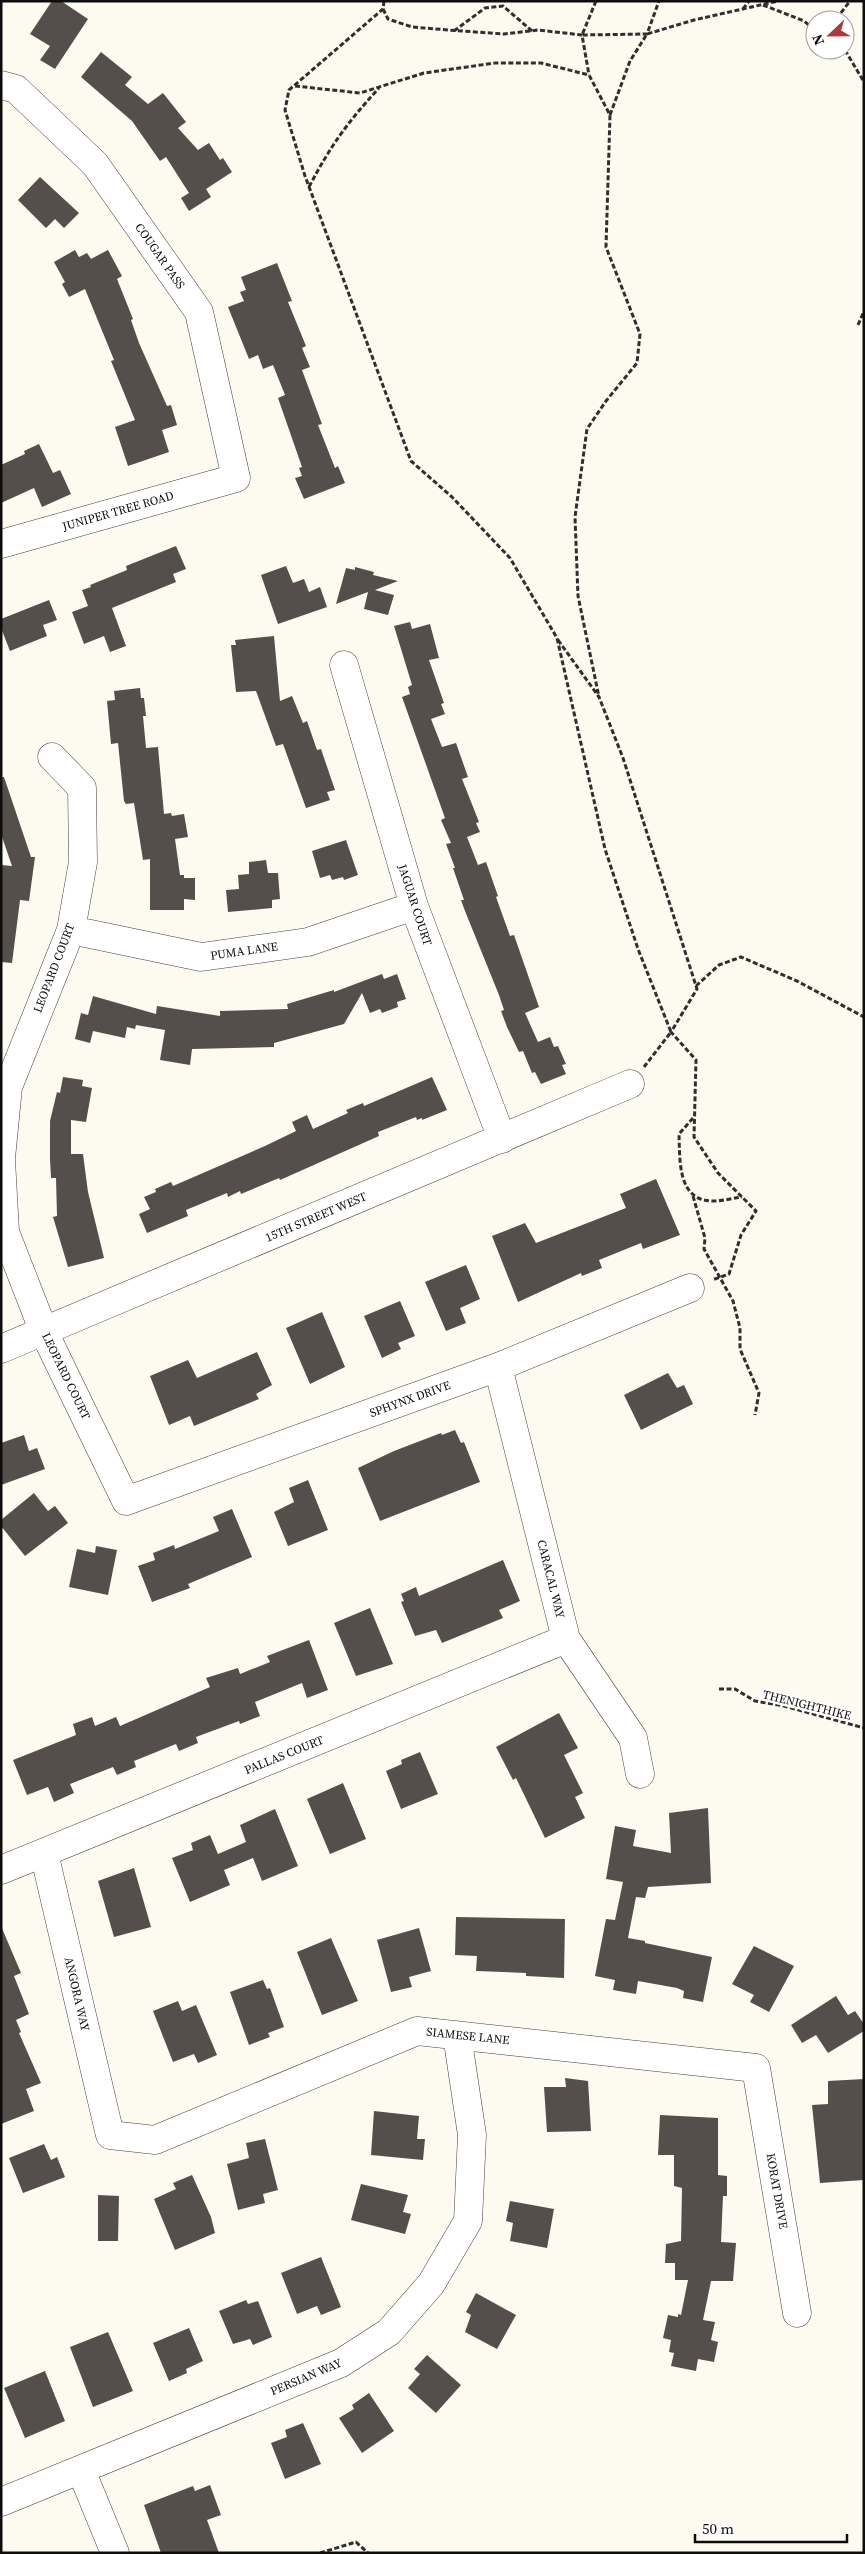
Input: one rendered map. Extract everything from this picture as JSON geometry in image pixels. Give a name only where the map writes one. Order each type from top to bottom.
[{"type":"street","name":"COUGAR PASS","points":[[1,85],[16,89],[95,164],[199,312],[236,478]]},
{"type":"street","name":"JUNIPER TREE ROAD","points":[[1,544],[236,478]]},
{"type":"street","name":"JAGUAR COURT","points":[[344,665],[414,906],[502,1139]]},
{"type":"street","name":"LEOPARD COURT","points":[[52,756],[82,788],[83,862],[70,930],[8,1087],[1,1159],[5,1232],[44,1332],[126,1501]]},
{"type":"street","name":"PUMA LANE","points":[[70,930],[200,958],[308,942],[414,906]]},
{"type":"street","name":"15TH STREET WEST","points":[[1,1349],[630,1084]]},
{"type":"street","name":"SPHYNX DRIVE","points":[[126,1501],[498,1367],[690,1288]]},
{"type":"street","name":"CARACAL WAY","points":[[498,1367],[566,1639],[633,1738],[640,1774]]},
{"type":"street","name":"PALLAS COURT","points":[[1,1870],[566,1639]]},
{"type":"street","name":"ANGORA WAY","points":[[44,1853],[110,2135]]},
{"type":"street","name":"SIAMESE LANE","points":[[110,2135],[155,2140],[416,2031],[756,2068]]},
{"type":"street","name":"PERSIAN WAY","points":[[1,2502],[341,2363],[390,2332],[431,2284],[468,2221],[472,2135],[457,2035]]},
{"type":"street","name":"KORAT DRIVE","points":[[756,2068],[797,2313]]},
{"type":"street","points":[[81,2470],[115,2553]]},
{"type":"path","points":[[384,1],[384,9],[388,19],[412,27],[504,34],[532,31],[582,36],[647,34],[778,1]]},
{"type":"path","points":[[596,1],[582,36],[589,75],[610,116]]},
{"type":"path","points":[[630,1084],[671,1032],[697,989],[623,758],[599,697],[578,596],[575,517],[586,429],[637,363],[640,334],[606,247],[610,116],[630,61],[647,34],[659,1]]},
{"type":"path","points":[[743,9],[749,1]]},
{"type":"path","points":[[763,4],[805,22]]},
{"type":"path","points":[[454,31],[485,8],[503,6],[532,31]]},
{"type":"path","points":[[384,9],[289,90],[285,110],[309,187],[411,461],[452,497],[510,558],[556,638],[599,697]]},
{"type":"path","points":[[851,60],[864,82]]},
{"type":"path","points":[[294,86],[360,93],[424,73],[495,63],[542,63],[589,75]]},
{"type":"path","points":[[309,187],[343,128],[381,87]]},
{"type":"path","points":[[858,325],[864,311]]},
{"type":"path","points":[[556,638],[605,849],[638,949],[671,1032],[696,1060],[694,1137],[718,1173],[756,1211],[741,1235],[729,1274],[690,1288]]},
{"type":"path","points":[[696,986],[719,965],[741,956],[797,981],[864,1017]]},
{"type":"path","points":[[694,1117],[679,1134],[682,1178],[693,1196],[705,1238],[704,1249],[733,1301],[740,1328],[740,1348],[758,1393],[755,1415]]},
{"type":"path","points":[[693,1196],[713,1202],[742,1197]]},
{"type":"path","name":"THENIGHTHIKE","points":[[719,1689],[735,1689],[754,1701],[784,1706],[864,1728]]},
{"type":"path","points":[[320,2553],[356,2542],[368,2553]]},
{"type":"building","points":[[52,1],[61,1],[88,19],[55,69],[40,60],[50,46],[30,34]]},
{"type":"building","points":[[101,52],[132,77],[125,85],[148,104],[163,93],[186,122],[178,128],[198,150],[209,143],[220,160],[223,158],[232,172],[206,189],[211,197],[189,211],[181,198],[189,193],[166,157],[160,161],[132,121],[81,77]]},
{"type":"building","points":[[40,177],[79,213],[64,228],[55,219],[46,228],[18,200]]},
{"type":"building","points":[[75,250],[79,257],[87,253],[91,259],[108,250],[122,276],[117,279],[133,319],[131,320],[139,343],[167,406],[171,405],[177,425],[162,430],[169,452],[128,466],[115,427],[135,420],[111,361],[114,360],[85,289],[69,297],[62,284],[65,282],[54,262]]},
{"type":"building","points":[[277,263],[292,301],[288,302],[306,346],[302,348],[310,367],[302,370],[322,424],[318,425],[335,468],[338,466],[345,483],[304,499],[295,478],[302,476],[299,468],[302,467],[278,398],[285,395],[273,365],[263,369],[258,355],[249,359],[228,307],[244,301],[240,292],[246,290],[241,277]]},
{"type":"building","points":[[39,444],[53,473],[60,470],[71,494],[42,507],[34,488],[1,503],[1,465],[25,454],[24,451]]},
{"type":"building","points":[[176,546],[186,569],[173,574],[176,582],[112,608],[126,646],[110,652],[104,636],[84,644],[72,612],[88,606],[82,590],[127,570],[126,566]]},
{"type":"building","points":[[286,566],[293,583],[304,579],[309,592],[320,587],[327,607],[278,624],[261,575]]},
{"type":"building","points":[[355,567],[374,572],[373,575],[398,581],[375,590],[394,595],[388,615],[364,609],[368,592],[336,604],[346,568],[355,570]]},
{"type":"building","points":[[49,600],[57,620],[43,625],[47,636],[10,651],[1,628],[1,619]]},
{"type":"building","points":[[410,622],[412,629],[430,624],[439,658],[429,660],[444,703],[441,704],[445,714],[431,719],[442,747],[456,743],[468,777],[462,779],[479,822],[476,823],[480,832],[467,837],[478,865],[486,862],[510,936],[514,935],[539,1007],[525,1013],[538,1042],[550,1037],[554,1047],[558,1046],[566,1064],[562,1065],[566,1074],[541,1084],[535,1072],[532,1073],[523,1051],[519,1052],[507,1027],[501,1011],[504,1010],[499,995],[461,900],[464,900],[446,844],[451,843],[441,820],[445,818],[402,697],[410,694],[408,687],[412,685],[394,626]]},
{"type":"building","points":[[274,636],[280,701],[292,696],[303,723],[307,721],[317,750],[321,749],[335,790],[327,792],[330,800],[306,808],[283,744],[276,746],[256,691],[236,692],[231,645],[236,645],[235,640]]},
{"type":"building","points":[[140,688],[141,698],[144,698],[146,716],[143,716],[146,748],[158,747],[164,814],[171,813],[172,816],[184,814],[188,837],[175,839],[180,875],[184,875],[184,878],[195,878],[195,900],[184,899],[184,910],[150,910],[150,859],[143,860],[134,803],[126,804],[124,801],[118,743],[111,744],[107,701],[115,700],[114,691]]},
{"type":"building","points":[[1,777],[4,777],[31,857],[35,857],[29,901],[20,900],[12,963],[1,962],[1,865],[12,866],[1,834]]},
{"type":"building","points":[[346,840],[358,875],[344,880],[343,877],[332,880],[330,875],[320,878],[312,851]]},
{"type":"building","points":[[266,860],[268,873],[278,873],[280,899],[272,900],[272,908],[228,912],[226,890],[239,889],[238,875],[249,874],[249,862]]},
{"type":"building","points":[[382,974],[384,979],[397,974],[406,999],[397,1002],[398,1007],[382,1013],[380,1009],[370,1013],[362,993],[344,1024],[274,1043],[274,1047],[192,1049],[190,1065],[160,1060],[165,1030],[136,1025],[135,1029],[127,1027],[125,1038],[93,1031],[90,1043],[75,1039],[81,1013],[88,1015],[93,996],[156,1014],[157,1006],[220,1016],[220,1011],[288,1009],[287,1004],[334,990],[334,992]]},
{"type":"building","points":[[63,1077],[83,1080],[82,1086],[92,1088],[86,1122],[71,1120],[71,1154],[83,1154],[88,1192],[104,1258],[68,1267],[53,1217],[57,1216],[56,1178],[51,1178],[50,1159],[50,1121],[57,1092],[60,1093]]},
{"type":"building","points":[[432,1077],[447,1110],[422,1120],[422,1118],[417,1120],[416,1117],[378,1132],[379,1136],[280,1180],[279,1178],[241,1194],[240,1191],[228,1197],[227,1193],[186,1210],[188,1216],[147,1233],[139,1214],[150,1209],[144,1197],[156,1192],[155,1189],[171,1182],[173,1186],[296,1131],[292,1122],[307,1115],[313,1129],[348,1113],[346,1110],[363,1103],[364,1106]]},
{"type":"building","points":[[656,1179],[680,1235],[643,1249],[641,1243],[599,1260],[602,1268],[582,1276],[581,1273],[518,1302],[492,1236],[525,1223],[536,1243],[626,1208],[620,1194]]},
{"type":"building","points":[[466,1265],[480,1299],[460,1308],[466,1323],[446,1331],[425,1282]]},
{"type":"building","points":[[400,1301],[415,1336],[398,1343],[401,1349],[382,1358],[364,1316]]},
{"type":"building","points":[[322,1312],[345,1367],[310,1384],[286,1328]]},
{"type":"building","points":[[257,1352],[272,1385],[256,1394],[259,1399],[194,1426],[190,1416],[169,1425],[150,1376],[188,1360],[197,1378]]},
{"type":"building","points":[[668,1373],[677,1388],[684,1385],[693,1404],[641,1430],[624,1395]]},
{"type":"building","points":[[455,1430],[461,1443],[464,1442],[480,1482],[380,1521],[358,1468],[394,1451],[441,1433],[442,1435]]},
{"type":"building","points":[[24,1435],[29,1451],[37,1448],[45,1469],[1,1485],[1,1443]]},
{"type":"building","points":[[308,1480],[328,1530],[288,1546],[274,1512],[294,1502],[289,1488]]},
{"type":"building","points":[[34,1493],[48,1511],[55,1506],[68,1523],[25,1556],[1,1526],[1,1520]]},
{"type":"building","points":[[232,1509],[252,1557],[188,1584],[190,1588],[152,1602],[138,1566],[155,1560],[153,1553],[174,1545],[175,1549],[219,1531],[213,1517]]},
{"type":"building","points":[[96,1546],[117,1550],[108,1595],[69,1587],[77,1549],[95,1553]]},
{"type":"building","points":[[503,1560],[520,1601],[499,1610],[503,1618],[442,1643],[436,1630],[415,1636],[401,1602],[404,1601],[401,1594],[416,1587],[419,1596]]},
{"type":"building","points":[[370,1608],[393,1664],[356,1676],[334,1623]]},
{"type":"building","points":[[309,1640],[328,1690],[307,1698],[302,1683],[255,1702],[260,1716],[240,1724],[239,1721],[196,1737],[198,1743],[179,1751],[176,1744],[134,1761],[136,1767],[117,1775],[113,1767],[70,1784],[74,1793],[54,1802],[48,1787],[27,1795],[13,1760],[76,1735],[73,1724],[92,1717],[95,1726],[116,1717],[120,1726],[210,1687],[206,1678],[238,1668],[240,1674],[270,1662],[267,1656]]},
{"type":"building","points":[[559,1713],[578,1748],[564,1755],[583,1793],[575,1797],[585,1818],[545,1838],[516,1778],[513,1780],[496,1747]]},
{"type":"building","points":[[420,1752],[438,1794],[401,1809],[386,1771],[402,1764],[401,1760]]},
{"type":"building","points":[[343,1783],[366,1839],[330,1854],[307,1799]]},
{"type":"building","points":[[708,1808],[711,1883],[648,1887],[645,1898],[636,1897],[628,1938],[712,1957],[703,2002],[683,1998],[684,1991],[677,1988],[638,1981],[636,1994],[613,1990],[615,1980],[595,1976],[606,1919],[615,1920],[623,1882],[606,1879],[615,1826],[636,1830],[633,1846],[671,1853],[669,1813]]},
{"type":"building","points":[[275,1809],[298,1866],[262,1881],[253,1858],[224,1870],[230,1885],[190,1902],[172,1858],[193,1850],[191,1843],[210,1835],[218,1854],[246,1842],[240,1825]]},
{"type":"building","points":[[134,1868],[151,1927],[114,1937],[98,1881]]},
{"type":"building","points":[[456,1917],[565,1919],[564,1978],[526,1976],[526,1973],[476,1971],[477,1956],[455,1955]]},
{"type":"building","points":[[1,1926],[21,1973],[14,1976],[29,2014],[16,2020],[21,2032],[19,2033],[41,2083],[26,2089],[34,2111],[1,2124]]},
{"type":"building","points":[[419,1928],[431,1971],[409,1977],[412,1987],[391,1992],[377,1940]]},
{"type":"building","points":[[331,1938],[358,2001],[322,2015],[297,1952]]},
{"type":"building","points":[[754,1946],[794,1966],[769,2012],[750,2002],[754,1995],[732,1984]]},
{"type":"building","points":[[263,1980],[267,1989],[270,1988],[284,2027],[268,2033],[270,2037],[249,2045],[230,1992]]},
{"type":"building","points":[[836,1996],[848,2015],[855,2011],[864,2024],[864,2031],[828,2053],[816,2035],[802,2043],[791,2025]]},
{"type":"building","points":[[178,2001],[182,2011],[196,2005],[217,2055],[198,2063],[194,2054],[173,2062],[153,2011]]},
{"type":"building","points":[[565,2078],[588,2081],[591,2131],[547,2132],[544,2087],[566,2087]]},
{"type":"building","points":[[864,2079],[864,2180],[820,2183],[812,2105],[828,2104],[828,2081]]},
{"type":"building","points":[[374,2111],[419,2116],[417,2139],[425,2139],[423,2160],[371,2155]]},
{"type":"building","points":[[660,2115],[718,2118],[718,2175],[727,2176],[727,2196],[723,2196],[721,2242],[736,2243],[733,2281],[711,2281],[703,2320],[715,2322],[711,2340],[718,2342],[714,2362],[698,2359],[696,2371],[671,2366],[674,2353],[669,2352],[671,2340],[663,2338],[668,2315],[678,2317],[678,2314],[681,2315],[688,2280],[675,2280],[675,2263],[665,2263],[666,2244],[681,2241],[682,2188],[674,2186],[674,2155],[658,2155]]},
{"type":"building","points":[[265,2139],[278,2190],[263,2194],[265,2203],[238,2210],[227,2164],[249,2158],[246,2143]]},
{"type":"building","points":[[44,2144],[51,2160],[57,2157],[65,2177],[23,2193],[9,2158]]},
{"type":"building","points":[[192,2175],[211,2217],[215,2233],[175,2250],[154,2199],[176,2189],[173,2183]]},
{"type":"building","points":[[361,2184],[408,2195],[403,2212],[411,2214],[405,2234],[351,2220]]},
{"type":"building","points":[[98,2195],[119,2196],[118,2241],[98,2241]]},
{"type":"building","points":[[510,2201],[554,2209],[547,2248],[510,2241],[513,2223],[506,2221]]},
{"type":"building","points":[[321,2257],[341,2307],[321,2315],[317,2306],[297,2314],[281,2273]]},
{"type":"building","points":[[476,2293],[516,2315],[497,2349],[465,2332],[471,2315],[466,2312]]},
{"type":"building","points":[[246,2300],[248,2304],[258,2301],[272,2337],[253,2345],[250,2339],[233,2344],[219,2311]]},
{"type":"building","points":[[189,2328],[203,2361],[186,2369],[187,2373],[169,2381],[153,2343]]},
{"type":"building","points":[[108,2332],[133,2391],[93,2407],[70,2347]]},
{"type":"building","points":[[427,2355],[461,2385],[436,2413],[408,2388],[420,2374],[414,2369]]},
{"type":"building","points":[[45,2371],[65,2421],[25,2438],[4,2388]]},
{"type":"building","points":[[369,2393],[394,2431],[362,2453],[339,2418],[354,2409],[352,2405]]},
{"type":"building","points":[[303,2423],[321,2464],[285,2479],[271,2443],[287,2437],[285,2430]]},
{"type":"building","points":[[210,2485],[221,2515],[207,2520],[219,2553],[161,2553],[144,2505],[193,2486],[195,2491]]}]
